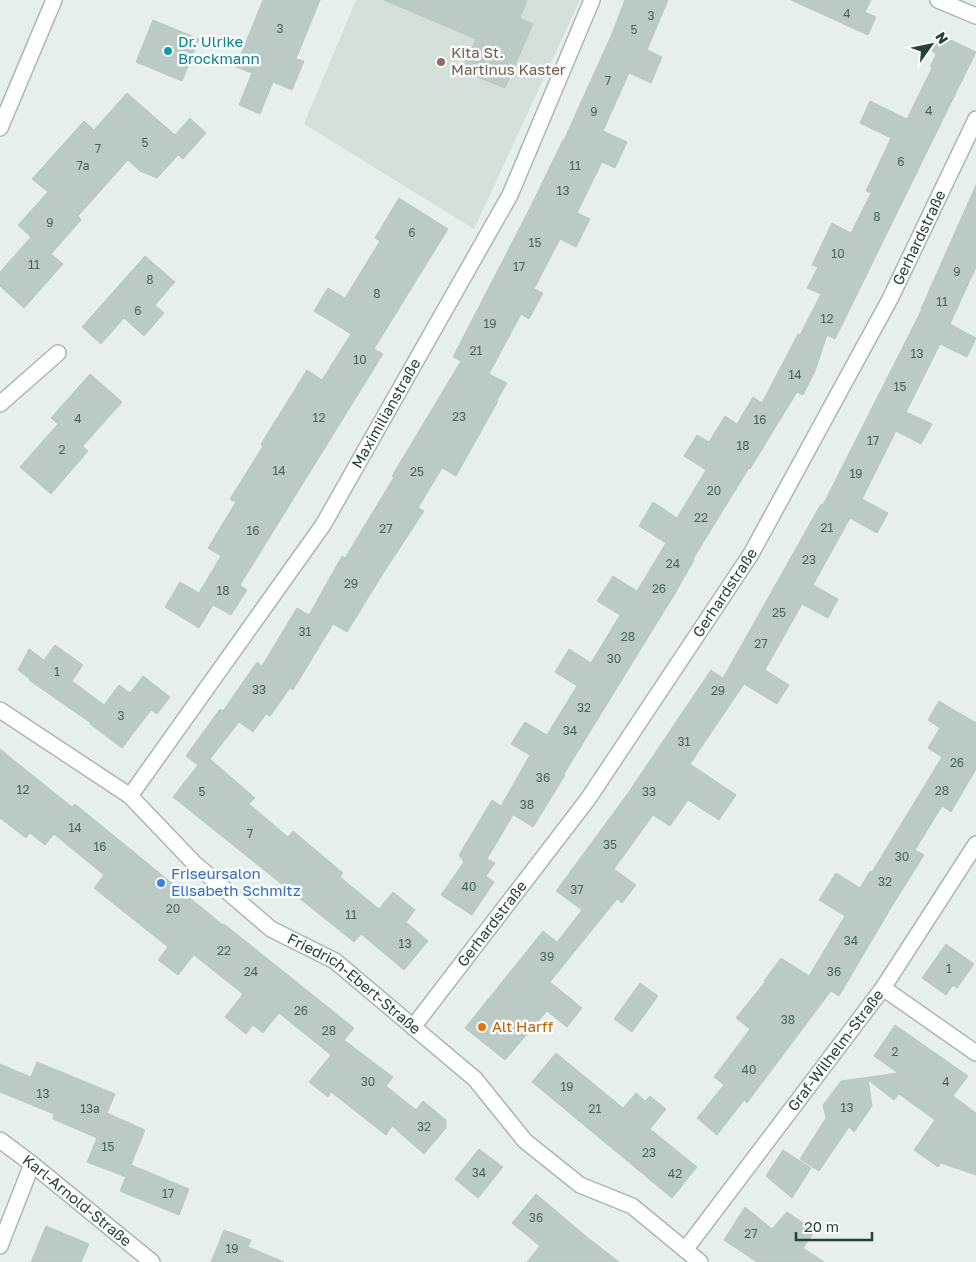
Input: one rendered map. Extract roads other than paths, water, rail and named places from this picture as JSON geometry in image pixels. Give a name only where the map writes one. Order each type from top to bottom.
[{"type":"street","points":[[0,128],[54,0]]},
{"type":"street","name":"Maximilianstraße","points":[[130,796],[324,525],[510,195],[592,0]]},
{"type":"street","points":[[938,0],[976,16]]},
{"type":"street","name":"Gerhardstraße","points":[[412,1027],[588,799],[751,554],[890,299],[976,119]]},
{"type":"street","points":[[0,404],[58,353]]},
{"type":"street","name":"Friedrich-Ebert-Straße","points":[[0,710],[130,796],[194,863],[271,930],[335,961],[475,1079],[525,1141],[580,1185],[632,1206],[700,1262]]},
{"type":"street","name":"Graf-Wilhelm-Straße","points":[[685,1250],[883,988],[976,844]]},
{"type":"street","points":[[883,988],[976,1053]]},
{"type":"street","name":"Karl-Arnold-Straße","points":[[0,1140],[152,1262]]},
{"type":"street","points":[[0,1246],[32,1164]]},
{"type":"place","name":"Dr. Ulrike Brockmann","points":[[168,51]]},
{"type":"place","name":"Kita St. Martinus Kaster","points":[[441,62]]},
{"type":"place","name":"Friseursalon Elisabeth Schmitz","points":[[161,883]]},
{"type":"place","name":"Alt Harff","points":[[482,1027]]}]
